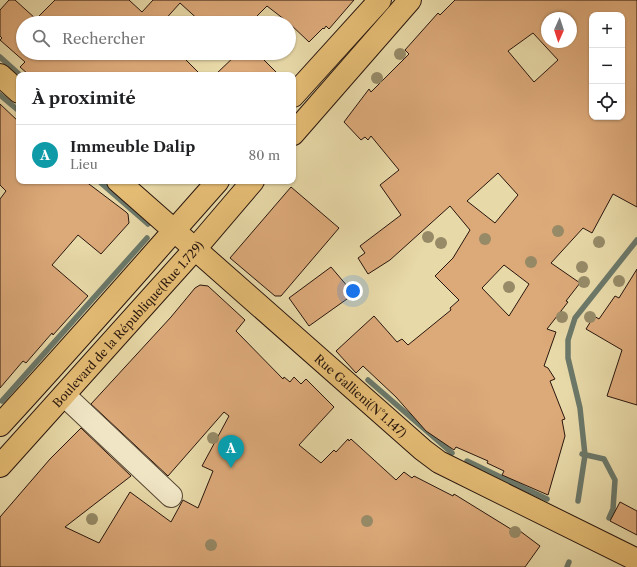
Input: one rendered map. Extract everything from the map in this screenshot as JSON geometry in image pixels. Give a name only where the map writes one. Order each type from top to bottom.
[{"type":"main road","points":[[296,93],[380,0]]},
{"type":"main road","points":[[296,131],[410,0]]},
{"type":"main road","points":[[0,75],[16,89]]},
{"type":"main road","name":"Rue Gallieni(N°1.147)","points":[[121,184],[417,445],[439,462],[637,560]]},
{"type":"main road","points":[[0,425],[77,342],[112,299],[215,184]]},
{"type":"main road","name":"Boulevard de la République(Rue 1.729)","points":[[0,466],[195,249],[250,184]]},
{"type":"lane","points":[[64,395],[171,496]]},
{"type":"building","points":[[9,0],[15,0],[33,16],[16,16],[16,54],[0,40],[2,38],[0,36],[0,10]]},
{"type":"building","points":[[55,0],[129,0],[142,12],[153,0],[354,0],[329,29],[326,26],[309,42],[296,30],[296,16],[280,16],[267,6],[257,16],[194,16],[180,3],[168,16],[39,16]]},
{"type":"building","points":[[455,0],[637,0],[637,207],[613,194],[592,233],[583,228],[551,263],[580,283],[566,301],[568,302],[547,329],[556,332],[544,366],[548,368],[555,379],[550,381],[565,419],[562,420],[565,436],[548,495],[502,475],[504,471],[487,463],[488,461],[456,447],[454,450],[426,431],[396,397],[363,366],[356,373],[336,351],[374,316],[397,342],[402,339],[408,345],[451,310],[450,308],[459,300],[435,276],[453,258],[470,230],[450,206],[390,260],[368,274],[358,258],[365,253],[360,246],[401,215],[380,185],[399,170],[371,136],[368,140],[365,137],[361,140],[344,122],[369,89],[371,92],[409,54],[405,50],[438,13],[440,15]],"holes":[[[498,173],[518,195],[495,223],[467,201]],[[504,265],[529,284],[509,316],[482,288]]]},
{"type":"building","points":[[23,60],[186,60],[198,72],[26,72],[20,67],[25,62]]},
{"type":"building","points":[[231,60],[264,60],[276,72],[218,72]]},
{"type":"building","points":[[0,104],[16,119],[16,184],[89,184],[126,212],[128,214],[129,223],[101,254],[78,235],[52,265],[88,296],[53,335],[52,333],[26,363],[23,361],[0,388],[0,199],[6,191],[0,185]]},
{"type":"building","points":[[291,187],[339,228],[281,296],[275,296],[230,258]]},
{"type":"building","points":[[331,267],[354,294],[309,326],[289,298]]},
{"type":"building","points":[[637,269],[637,405],[607,396],[622,350],[586,329],[594,316],[599,319],[615,296],[619,298]]},
{"type":"building","points":[[200,285],[208,286],[245,320],[236,331],[283,379],[284,377],[290,382],[294,377],[301,384],[306,379],[334,407],[299,445],[321,463],[334,450],[336,452],[348,439],[349,441],[351,439],[396,480],[404,472],[412,478],[414,476],[453,496],[454,494],[514,531],[516,528],[540,546],[525,567],[0,567],[0,517],[50,459],[81,428],[131,476],[65,527],[99,543],[130,492],[171,522],[183,500],[198,508],[213,471],[202,466],[229,416],[224,412],[168,476],[91,404],[171,317],[195,288]]},
{"type":"building","points":[[620,502],[637,511],[637,535],[610,521]]},
{"type":"waterway","points":[[0,57],[17,72]]},
{"type":"waterway","points":[[0,95],[16,108]]},
{"type":"waterway","points":[[102,184],[148,224]]},
{"type":"waterway","points":[[2,401],[147,238]]},
{"type":"waterway","points":[[578,501],[585,455],[580,408],[568,358],[568,340],[575,318],[637,240]]},
{"type":"waterway","points":[[368,380],[452,453]]},
{"type":"waterway","points":[[582,454],[604,459],[615,480],[613,509],[609,518]]},
{"type":"waterway","points":[[467,461],[547,499]]},
{"type":"waterway","points":[[567,567],[569,562]]},
{"type":"place","name":"Immeuble Dalip","points":[[231,468]]}]
